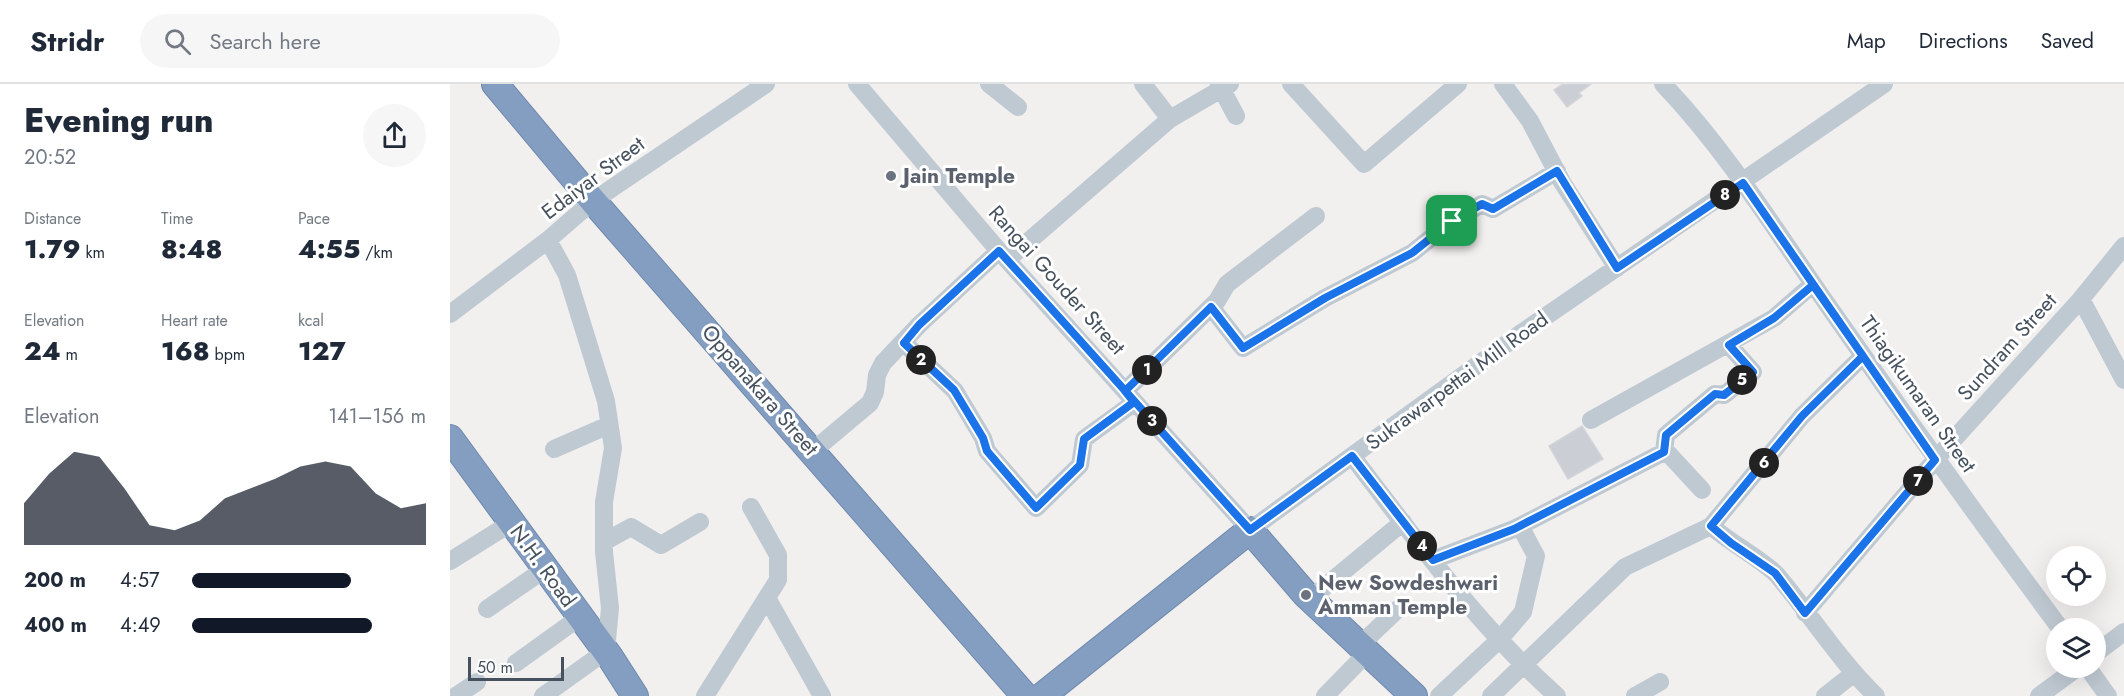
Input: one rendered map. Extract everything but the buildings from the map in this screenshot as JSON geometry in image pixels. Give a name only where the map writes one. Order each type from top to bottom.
[{"type":"highway","name":"Oppanakara Street","points":[[495,84],[593,201],[1025,696]]},
{"type":"highway","name":"N.H. Road","points":[[455,455],[511,523],[606,651],[635,696]]},
{"type":"highway","points":[[1250,530],[1310,599],[1414,696]]},
{"type":"highway","name":"Sukrawarpettai Mill Road","points":[[1057,692],[1250,530]]},
{"type":"street","name":"Edaiyar Street","points":[[450,314],[548,240],[593,201],[766,84]]},
{"type":"street","name":"Rangai Gouder Street","points":[[857,84],[1003,255],[1250,530]]},
{"type":"street","points":[[989,84],[1018,107]]},
{"type":"street","points":[[1143,84],[1170,119]]},
{"type":"street","points":[[1291,84],[1364,164],[1458,84]]},
{"type":"street","points":[[1503,84],[1530,121],[1557,171],[1617,268]]},
{"type":"street","name":"Thiagikumaran Street","points":[[1663,84],[1693,116],[1743,183],[1935,460],[2053,618]]},
{"type":"street","name":"Sukrawarpettai Mill Road","points":[[1250,530],[1520,334],[1884,84]]},
{"type":"street","points":[[813,451],[870,403],[883,363],[919,325],[1170,119],[1224,85],[1236,116]]},
{"type":"street","points":[[1211,307],[1243,348],[1325,298],[1412,253],[1452,221],[1482,204],[1493,209],[1557,171]]},
{"type":"street","points":[[904,343],[954,390],[983,438],[987,451],[1036,508],[1080,465],[1084,439],[1130,396],[1211,307],[1227,284],[1316,216]]},
{"type":"street","points":[[543,696],[606,651],[610,608],[604,542],[604,502],[612,448],[606,401],[567,274],[548,240]]},
{"type":"street","name":"Sundram Street","points":[[1805,613],[1935,460],[2080,299],[2124,246]]},
{"type":"street","points":[[1591,420],[1774,318],[1813,285]]},
{"type":"street","points":[[2080,299],[2124,380]]},
{"type":"street","points":[[1702,490],[1665,450],[1666,435],[1715,394],[1724,395],[1753,372],[1729,345]]},
{"type":"street","points":[[1491,696],[1625,567],[1711,526],[1802,416],[1863,356]]},
{"type":"street","points":[[554,449],[609,425]]},
{"type":"street","points":[[1433,560],[1520,526],[1665,450]]},
{"type":"street","points":[[1352,456],[1499,640],[1523,666],[1557,696]]},
{"type":"street","points":[[705,696],[778,580],[778,555],[751,507]]},
{"type":"street","points":[[604,542],[631,527],[661,544],[700,522]]},
{"type":"street","points":[[1310,599],[1403,522]]},
{"type":"street","points":[[450,561],[511,523]]},
{"type":"street","points":[[1439,696],[1499,640],[1523,612],[1536,556],[1520,526]]},
{"type":"street","points":[[1711,526],[1731,543],[1775,573],[1853,674],[1876,696]]},
{"type":"street","points":[[487,609],[545,569]]},
{"type":"street","points":[[767,598],[822,696]]},
{"type":"street","points":[[1325,696],[1398,609]]},
{"type":"street","points":[[516,663],[580,617]]},
{"type":"street","points":[[2106,646],[2124,632]]},
{"type":"street","points":[[1825,696],[1853,674]]},
{"type":"street","points":[[2039,696],[2063,678]]},
{"type":"street","points":[[2095,678],[2108,696]]},
{"type":"street","points":[[456,696],[477,682]]},
{"type":"street","points":[[1635,696],[1660,682]]},
{"type":"place","name":"Jain Temple","points":[[891,176]]},
{"type":"place","name":"New Sowdeshwari Amman Temple","points":[[1306,595]]},
{"type":"route","points":[[1452,221],[1412,253],[1325,298],[1243,348],[1211,307],[1125,391],[1134,402],[1084,439],[1080,465],[1036,508],[987,451],[983,438],[954,390],[904,343],[919,325],[999,251],[1134,402],[1250,530],[1352,456],[1433,560],[1514,529],[1664,452],[1666,435],[1715,394],[1724,395],[1753,372],[1729,345],[1774,318],[1813,285],[1863,356],[1802,416],[1711,526],[1731,543],[1775,573],[1805,613],[1935,460],[1863,356],[1743,183],[1617,268],[1557,171],[1493,209],[1482,204],[1452,221]]}]
